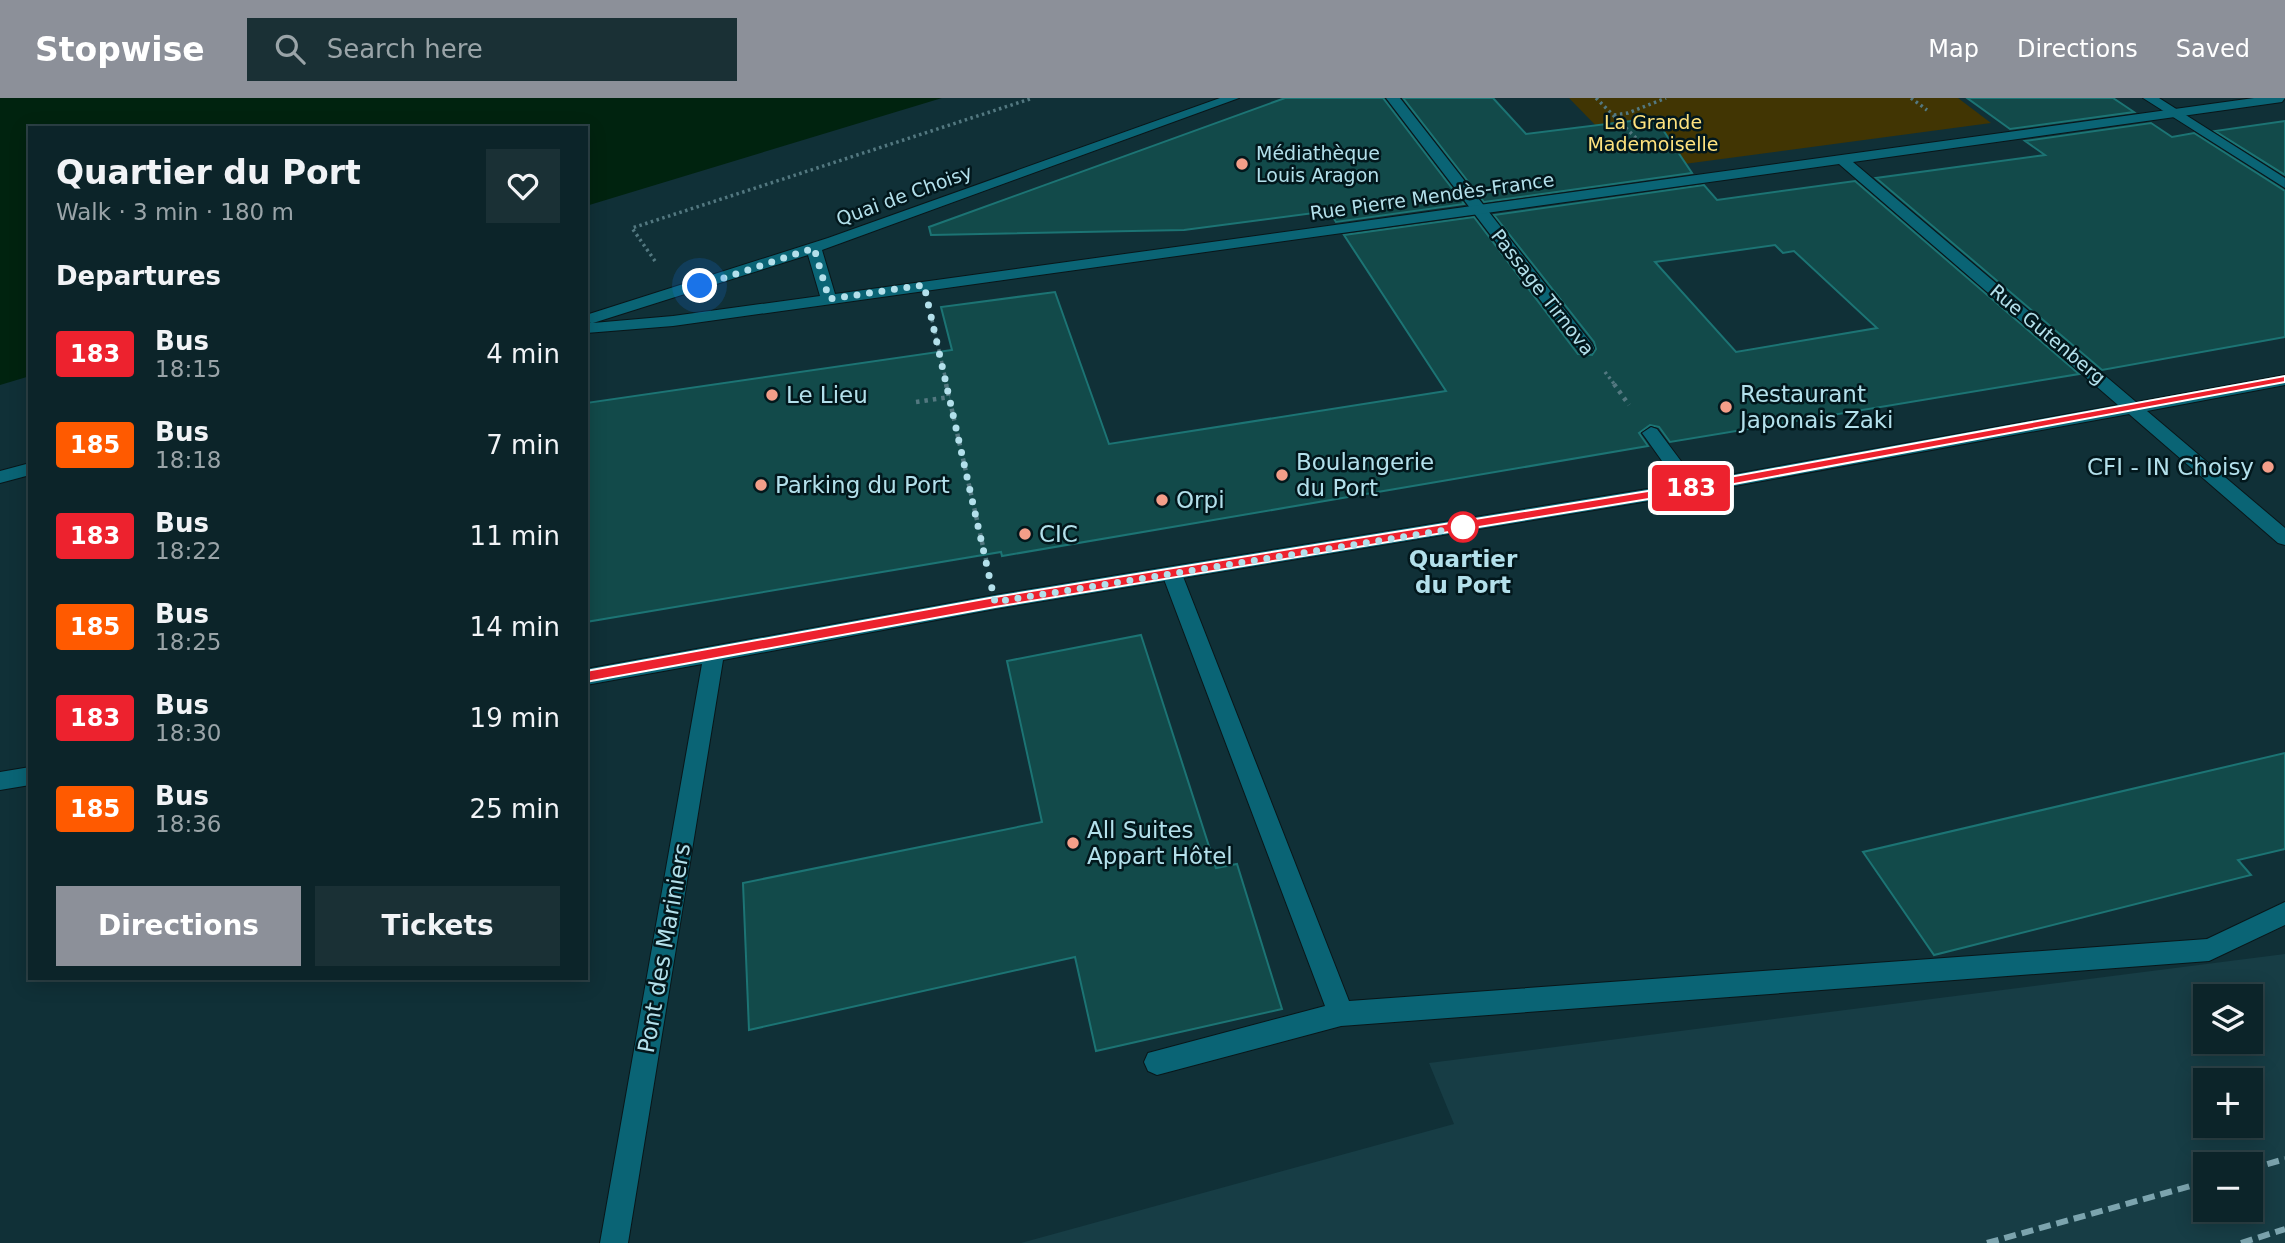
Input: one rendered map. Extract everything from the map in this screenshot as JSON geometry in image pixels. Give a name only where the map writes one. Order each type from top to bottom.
[{"type":"street","name":"Quai de Choisy","points":[[588,319],[677,294],[814,248],[1232,98]]},
{"type":"street","name":"Passage Tirnova","points":[[1393,98],[1586,348]]},
{"type":"street","points":[[2150,98],[2285,184]]},
{"type":"street","name":"Rue Pierre Mendès-France","points":[[588,328],[673,321],[2282,98]]},
{"type":"street","name":"Rue Gutenberg","points":[[1842,159],[2285,538]]},
{"type":"street","points":[[814,248],[829,299]]},
{"type":"street","points":[[588,677],[995,602],[1691,488],[2285,380]]},
{"type":"street","points":[[1651,433],[1691,488]]},
{"type":"street","points":[[0,477],[28,470]]},
{"type":"street","points":[[1171,574],[1341,1014]]},
{"type":"street","name":"Pont des Mariniers","points":[[614,1243],[714,654]]},
{"type":"street","points":[[0,781],[28,776]]},
{"type":"street","points":[[1157,1062],[1341,1014],[2209,950],[2285,913]]},
{"type":"path","points":[[677,294],[632,228],[1033,98]]},
{"type":"path","points":[[1596,98],[1679,182]]},
{"type":"path","points":[[1613,115],[1666,98]]},
{"type":"path","points":[[1638,103],[1642,107]]},
{"type":"path","points":[[924,285],[995,602]]},
{"type":"path","name":"Passage Tirnova","points":[[1586,348],[1651,433]]},
{"type":"path","points":[[916,401],[950,397]]},
{"type":"shaded area","points":[[0,98],[942,98],[588,205],[588,126],[28,126],[28,377],[0,385]]},
{"type":"shaded area","points":[[2285,954],[2285,1243],[1021,1243],[1454,1124],[1429,1063]]},
{"type":"green space","name":"La Grande Mademoiselle","points":[[1569,98],[1958,98],[1991,123],[1639,170]]},
{"type":"building","points":[[1285,98],[1383,98],[1464,204],[1336,222],[1329,211],[1184,230],[931,235],[929,227]]},
{"type":"building","points":[[1403,98],[1493,98],[1526,134],[1655,118],[1692,173],[1484,202]]},
{"type":"building","points":[[1967,98],[2113,98],[2134,112],[2010,129]]},
{"type":"building","points":[[2285,121],[2285,175],[2215,131]]},
{"type":"building","points":[[2151,123],[2172,137],[2194,133],[2285,191],[2285,337],[2102,370],[1876,178],[2045,155],[2025,141]]},
{"type":"building","points":[[1855,181],[2079,374],[1670,442],[1659,427],[1650,425],[1639,433],[1648,446],[1002,556],[1001,552],[588,622],[588,403],[952,350],[941,307],[1055,292],[1109,444],[1446,391],[1344,235],[1474,217],[1578,354],[1592,355],[1596,349],[1594,342],[1494,215],[1704,185],[1717,200]],"holes":[[[1775,245],[1783,253],[1794,251],[1877,328],[1736,352],[1655,262]]]},
{"type":"building","name":"All Suites Appart Hôtel","points":[[1141,635],[1216,868],[1237,864],[1282,1009],[1096,1051],[1075,957],[749,1030],[743,883],[1042,822],[1007,661]]},
{"type":"building","points":[[2285,753],[2285,849],[2238,860],[2251,875],[1934,955],[1863,852]]},
{"type":"railway","points":[[2263,1165],[2285,1159]]},
{"type":"railway","points":[[1987,1243],[2193,1185]]},
{"type":"railway","points":[[2241,1243],[2285,1229]]},
{"type":"bus line","name":"183","points":[[588,677],[995,602],[1443,531],[1691,488],[2285,380]]},
{"type":"place","name":"Médiathèque Louis Aragon","points":[[1242,164]]},
{"type":"place","name":"Le Lieu","points":[[772,395]]},
{"type":"place","name":"Restaurant Japonais Zaki","points":[[1726,407]]},
{"type":"place","name":"CFI - IN Choisy","points":[[2268,467]]},
{"type":"place","name":"Boulangerie du Port","points":[[1282,475]]},
{"type":"place","name":"Parking du Port","points":[[761,485]]},
{"type":"place","name":"Orpi","points":[[1162,500]]},
{"type":"place","name":"Quartier du Port","points":[[1463,527]]},
{"type":"place","name":"CIC","points":[[1025,534]]},
{"type":"place","name":"All Suites Appart Hôtel","points":[[1073,843]]},
{"type":"route","points":[[700,286],[814,248],[829,299],[924,285],[995,602],[1471,526],[1463,527]]}]
